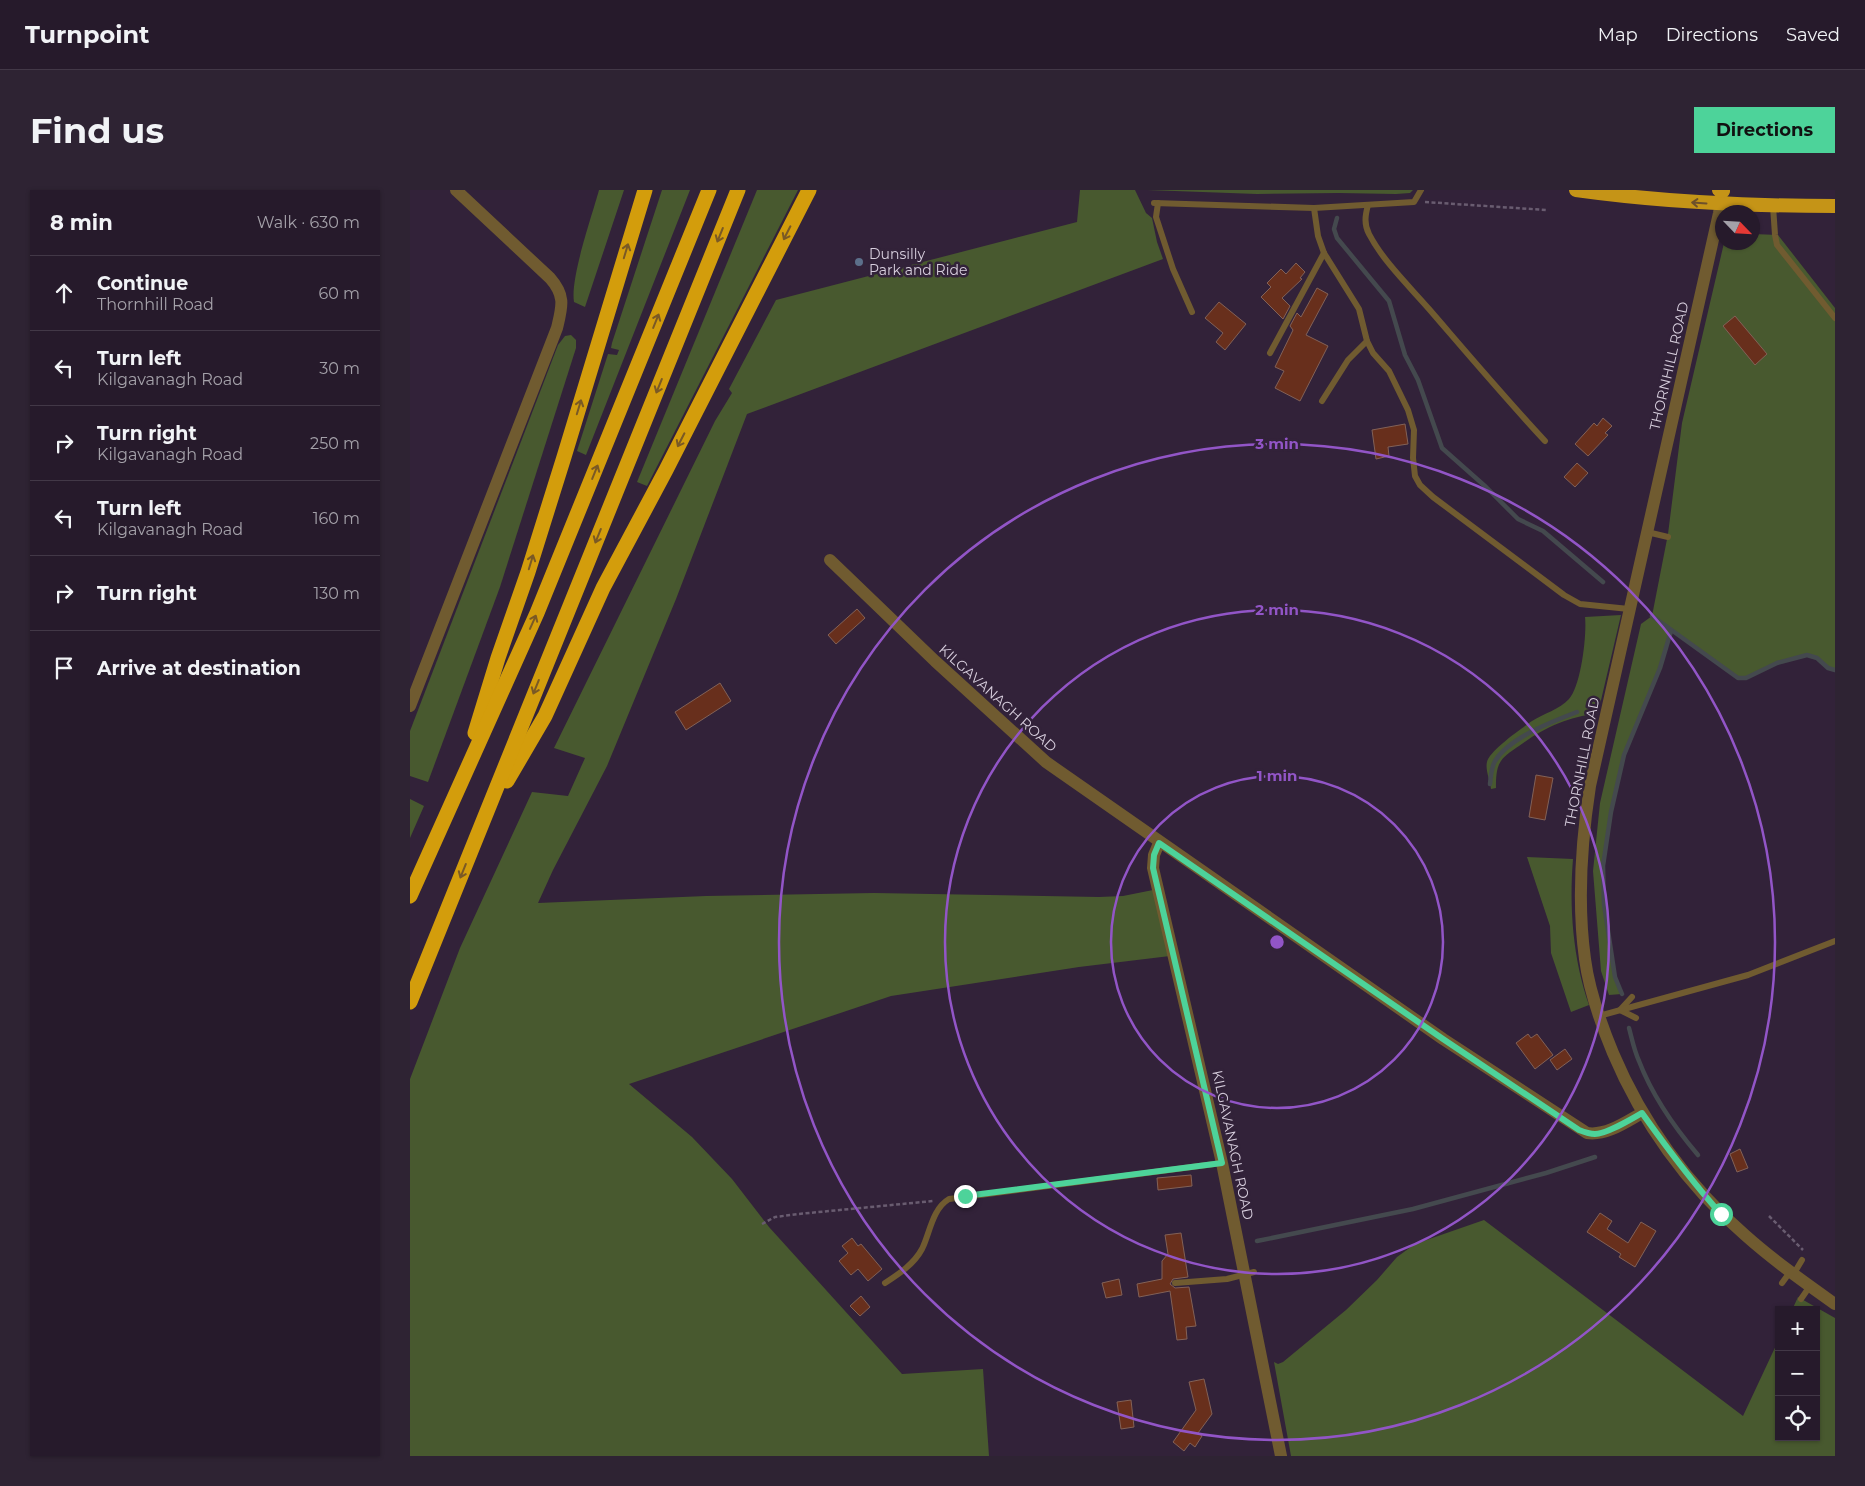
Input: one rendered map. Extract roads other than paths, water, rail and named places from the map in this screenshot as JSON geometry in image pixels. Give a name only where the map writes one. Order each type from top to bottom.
[{"type":"highway","points":[[456,794],[498,658],[528,572],[564,457],[645,190]]},
{"type":"highway","points":[[410,896],[537,613],[709,190]]},
{"type":"highway","points":[[410,1002],[738,190]]},
{"type":"highway","points":[[481,826],[545,716],[602,588],[666,470],[809,190]]},
{"type":"highway","points":[[1576,190],[1627,197],[1721,194],[1774,206],[1835,206]]},
{"type":"street","points":[[410,706],[557,328],[562,302],[557,286],[550,278],[456,190]]},
{"type":"street","name":"THORNHILL ROAD","points":[[1721,194],[1720,213],[1646,532],[1590,786],[1582,838],[1581,906],[1585,961],[1599,1016],[1618,1064],[1642,1113],[1670,1153],[1721,1214],[1792,1273],[1835,1304]]},
{"type":"street","name":"KILGAVANAGH ROAD","points":[[830,560],[935,661],[1046,762],[1159,843],[1579,1130],[1596,1134],[1607,1131],[1642,1113]]},
{"type":"street","name":"KILGAVANAGH ROAD","points":[[1159,843],[1154,855],[1153,868],[1250,1274],[1281,1456]]},
{"type":"lane","points":[[1192,312],[1173,268],[1158,224],[1156,203],[1314,208],[1414,202],[1421,190]]},
{"type":"lane","points":[[1368,205],[1365,217],[1366,226],[1376,245],[1402,278],[1544,441]]},
{"type":"lane","points":[[1774,206],[1775,235],[1778,245],[1835,318]]},
{"type":"lane","points":[[1314,208],[1318,236],[1324,253],[1359,309],[1367,341],[1373,352],[1389,371],[1408,410],[1414,430],[1413,469],[1420,485],[1433,497],[1564,595],[1580,604],[1629,609]]},
{"type":"lane","points":[[1270,353],[1324,253]]},
{"type":"lane","points":[[1322,400],[1348,360],[1367,341]]},
{"type":"lane","points":[[1646,532],[1668,537]]},
{"type":"lane","points":[[1599,1016],[1748,975],[1835,941]]},
{"type":"lane","points":[[1620,1010],[1632,997]]},
{"type":"lane","points":[[1620,1010],[1636,1018]]},
{"type":"lane","points":[[885,1283],[916,1259],[922,1250],[938,1210],[942,1203],[949,1199],[1222,1163]]},
{"type":"lane","points":[[1782,1283],[1802,1260]]},
{"type":"lane","points":[[1175,1283],[1227,1279],[1250,1274]]},
{"type":"lane","points":[[1801,1299],[1810,1286]]},
{"type":"waterway","points":[[1337,218],[1334,229],[1337,238],[1389,301],[1405,355],[1418,380],[1442,448],[1486,487],[1518,519],[1543,531],[1603,582]]},
{"type":"waterway","points":[[1652,616],[1738,678],[1746,678],[1777,663],[1807,655],[1817,658],[1828,668],[1835,670]]},
{"type":"waterway","points":[[1622,994],[1615,977],[1604,904],[1603,866],[1611,812],[1624,755],[1660,668],[1671,631]]},
{"type":"waterway","points":[[1490,784],[1495,761],[1510,745],[1532,731],[1577,712]]},
{"type":"waterway","points":[[1629,1028],[1637,1057],[1657,1099],[1698,1155]]},
{"type":"waterway","points":[[1257,1241],[1413,1209],[1546,1173],[1595,1157]]},
{"type":"place","name":"Dunsilly Park and Ride","points":[[859,262]]}]
